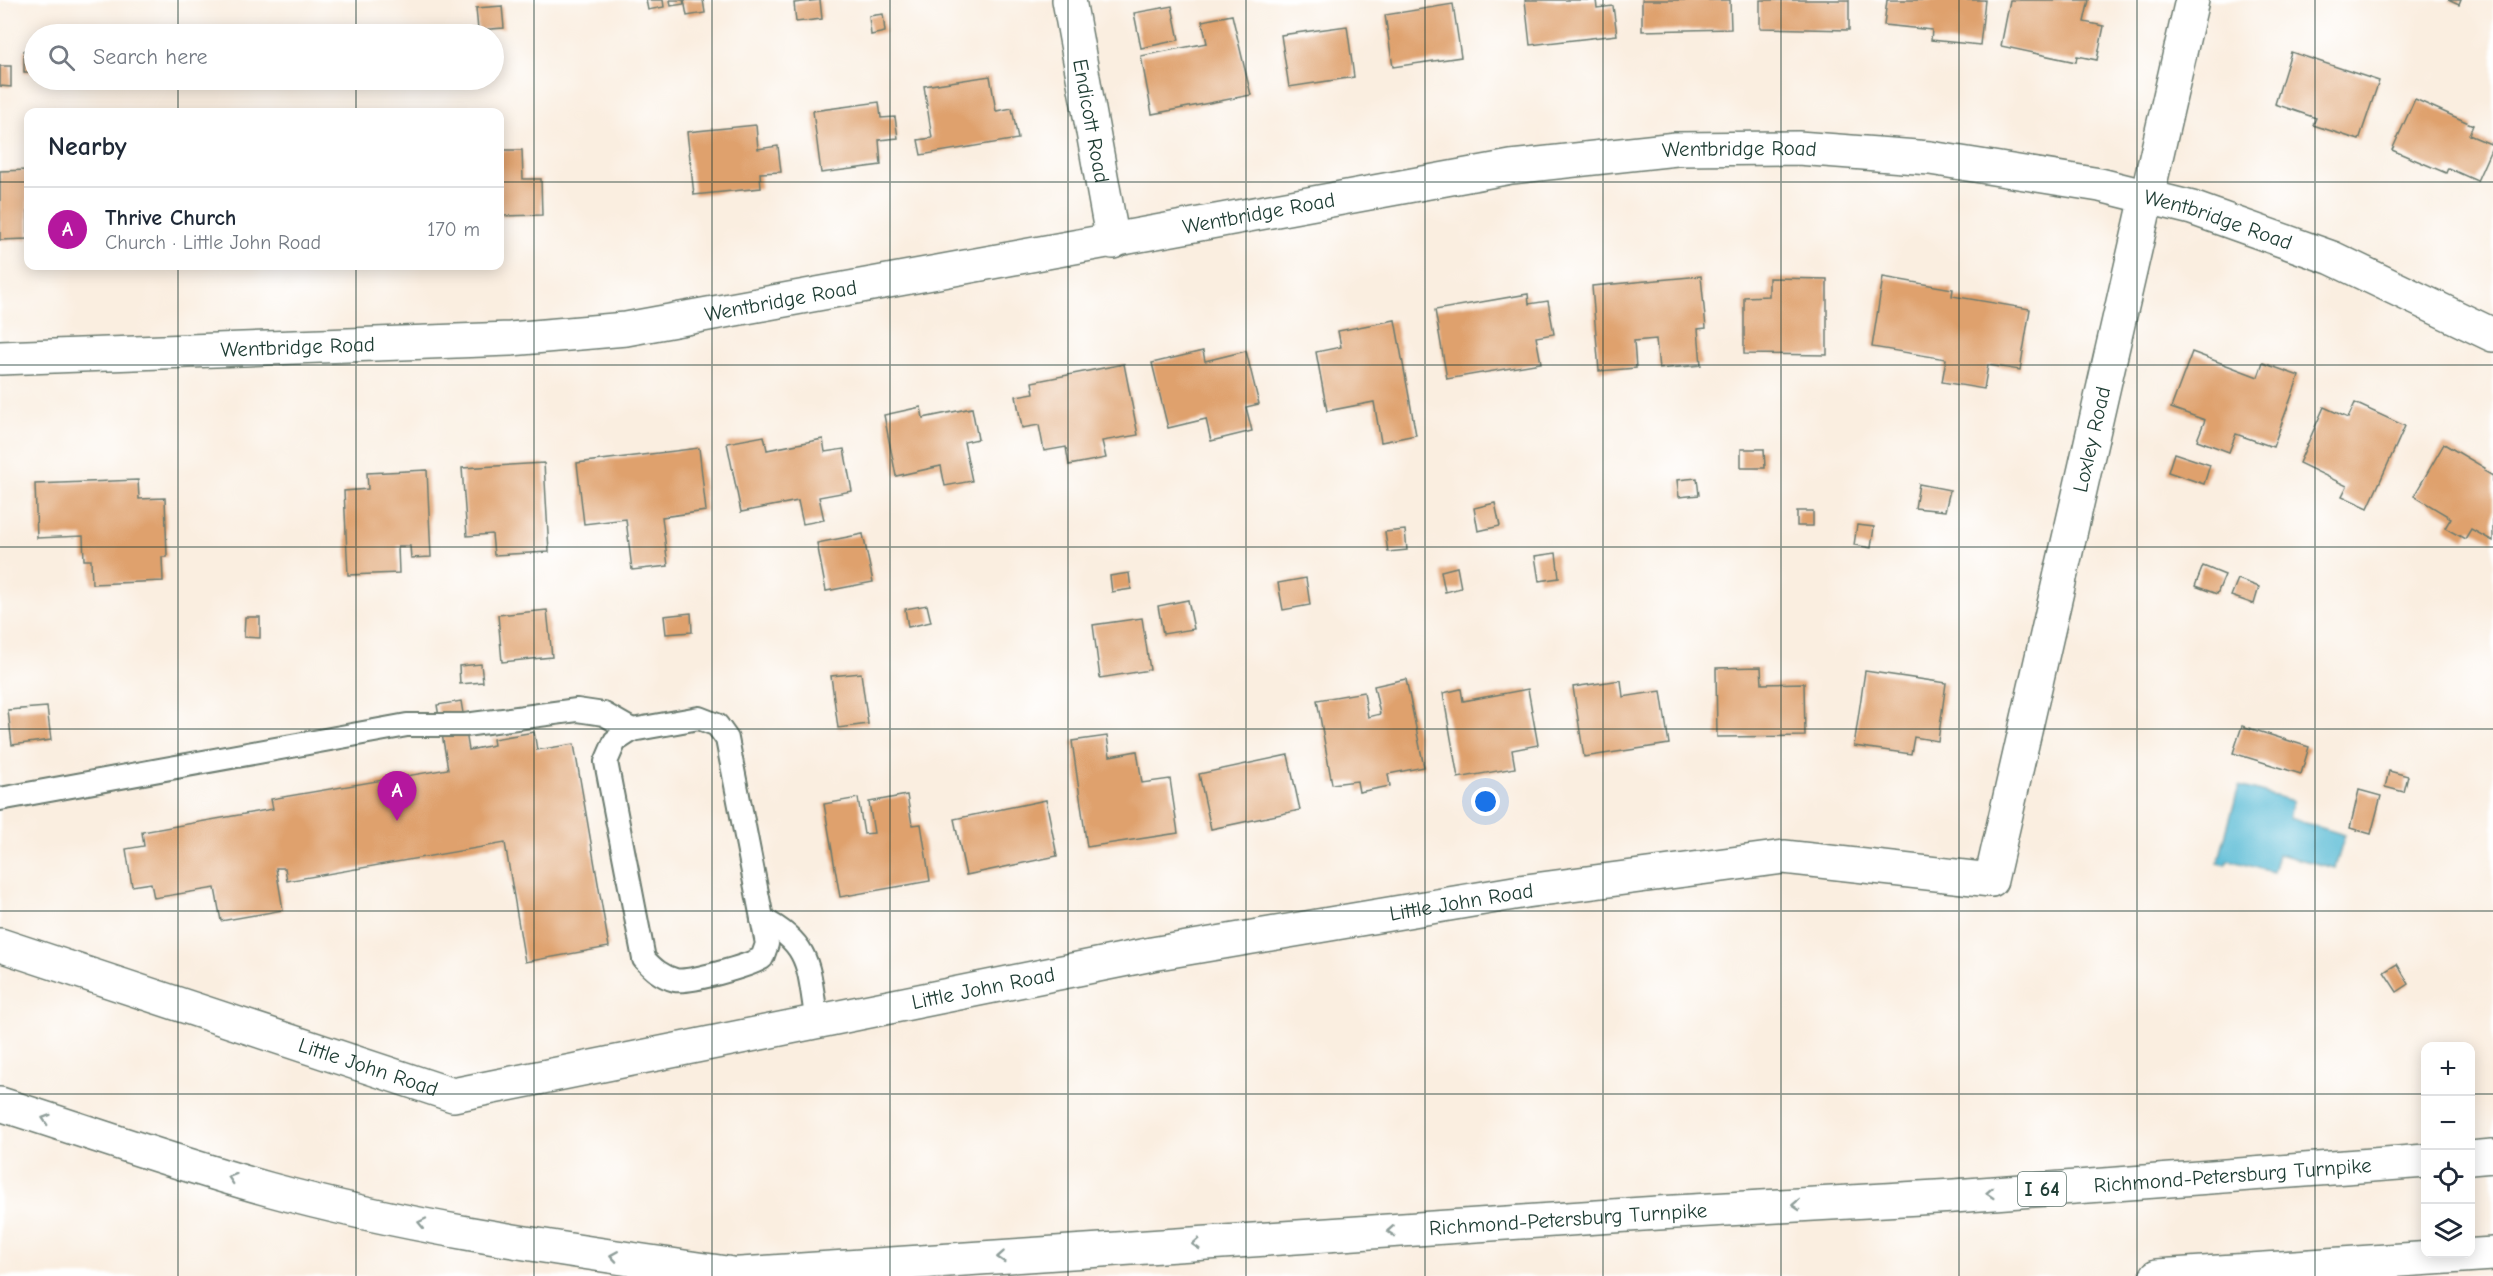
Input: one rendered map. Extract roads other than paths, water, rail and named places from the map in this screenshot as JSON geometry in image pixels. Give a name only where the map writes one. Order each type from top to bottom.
[{"type":"main road","name":"Endicott Road","points":[[1069,0],[1113,242]]},
{"type":"main road","name":"Loxley Road","points":[[1991,880],[2192,0]]},
{"type":"main road","name":"Wentbridge Road","points":[[0,358],[510,339],[626,330],[1511,167],[1676,149],[1798,148],[1930,158],[2100,185],[2192,208],[2332,258],[2493,334]]},
{"type":"main road","name":"Little John Road","points":[[0,945],[453,1095],[1182,949],[1526,891],[1784,857],[1991,880]]},
{"type":"main road","name":"Richmond-Petersburg Turnpike","points":[[0,1104],[268,1189],[347,1208],[489,1237],[722,1275],[1954,1196],[2421,1161]]},
{"type":"main road","points":[[2475,1158],[2493,1156]]},
{"type":"main road","points":[[2475,1255],[2493,1254]]},
{"type":"main road","points":[[2157,1276],[2429,1258]]},
{"type":"main road","points":[[2353,1276],[2439,1258]]},
{"type":"lane","points":[[0,799],[407,725],[465,725],[577,710],[604,714],[632,730]]},
{"type":"lane","points":[[699,718],[717,725],[727,739],[767,944],[762,958],[747,966],[676,980],[657,973],[644,958],[606,762],[615,741],[632,730],[699,718]]},
{"type":"lane","points":[[762,918],[783,929],[797,942],[806,961],[817,1022]]},
{"type":"water","points":[[2239,786],[2293,801],[2289,818],[2345,835],[2335,868],[2278,854],[2273,872],[2229,860],[2226,865],[2218,863]]},
{"type":"place","name":"Thrive Church","points":[[397,821]]}]
